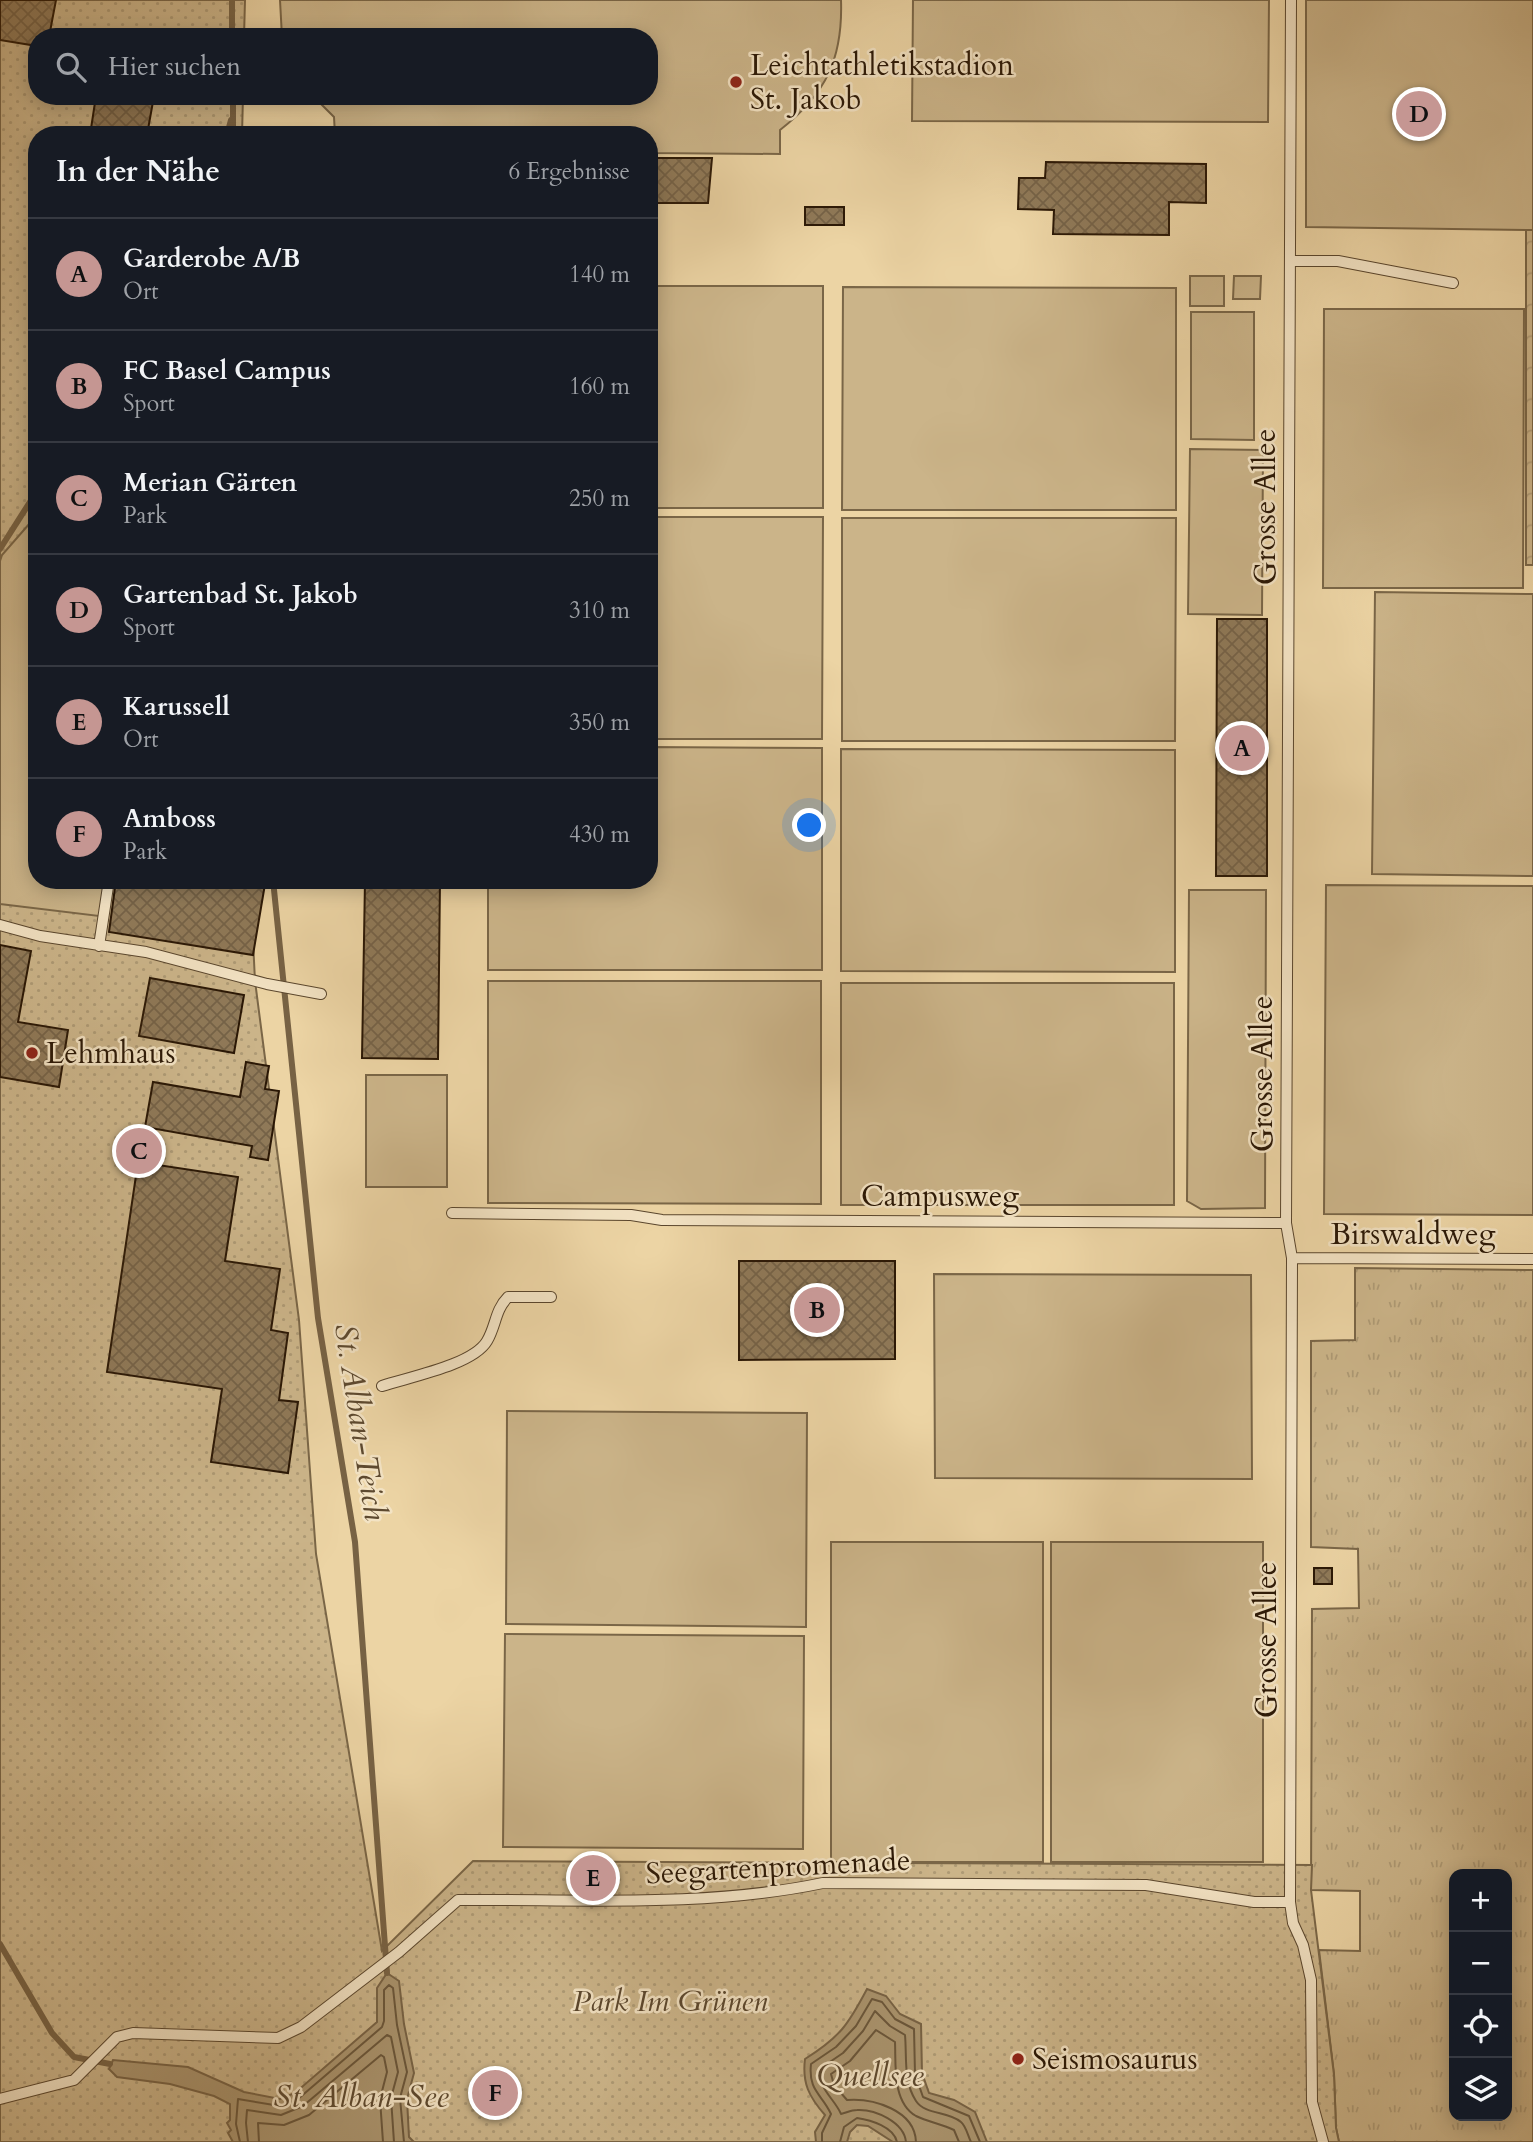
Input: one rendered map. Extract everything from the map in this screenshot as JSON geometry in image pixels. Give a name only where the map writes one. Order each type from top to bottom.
[{"type":"lane","name":"Grosse Allee","points":[[1291,0],[1286,1223],[1292,1258],[1290,1902],[1293,1923],[1303,1945],[1311,1980],[1312,2102],[1322,2142]]},
{"type":"lane","points":[[1290,261],[1338,261],[1453,283]]},
{"type":"lane","points":[[99,946],[108,889]]},
{"type":"lane","points":[[0,925],[40,936],[146,952],[267,984],[321,994]]},
{"type":"lane","name":"Campusweg","points":[[452,1213],[631,1214],[662,1220],[1286,1223]]},
{"type":"lane","name":"Birswaldweg","points":[[1292,1258],[1533,1259]]},
{"type":"lane","points":[[382,1386],[471,1357],[487,1342],[499,1306],[508,1297],[551,1297]]},
{"type":"lane","name":"Seegartenpromenade","points":[[0,2099],[74,2080],[117,2038],[132,2034],[278,2038],[300,2027],[399,1952],[458,1900],[719,1898],[836,1883],[1146,1885],[1254,1902],[1290,1902]]},
{"type":"green space","name":"Park Im Grünen","points":[[0,0],[245,0],[244,28],[28,28],[28,105],[243,105],[242,126],[28,126],[28,889],[250,889],[255,981],[299,1320],[316,1554],[382,1951],[473,1861],[1312,1865],[1311,1890],[1334,2075],[1339,2142],[0,2142]]},
{"type":"green space","name":"Leichtathletikstadion St. Jakob","points":[[280,0],[841,0],[841,21],[835,58],[820,89],[780,130],[780,154],[658,153],[658,126],[334,126],[334,117],[322,105],[658,105],[658,28],[282,28]]},
{"type":"green space","points":[[913,0],[1269,0],[1268,122],[912,121]]},
{"type":"green space","points":[[1306,0],[1533,0],[1533,230],[1306,227]]},
{"type":"green space","points":[[1526,230],[1533,230],[1533,565],[1526,565]]},
{"type":"green space","points":[[1190,276],[1224,276],[1224,306],[1190,306]]},
{"type":"green space","points":[[1234,276],[1261,276],[1260,299],[1233,299]]},
{"type":"green space","points":[[658,286],[823,286],[823,508],[658,508]]},
{"type":"green space","points":[[843,287],[1176,288],[1176,510],[842,510]]},
{"type":"green space","points":[[1324,309],[1524,309],[1523,588],[1323,588]]},
{"type":"green space","points":[[1191,312],[1254,312],[1254,440],[1191,439]]},
{"type":"green space","points":[[1190,449],[1263,450],[1262,615],[1188,614]]},
{"type":"green space","points":[[658,517],[823,517],[822,739],[658,739]]},
{"type":"green space","points":[[842,518],[1176,518],[1175,741],[842,741]]},
{"type":"green space","points":[[28,525],[28,889],[111,889],[107,917],[0,904],[2,555]]},
{"type":"green space","points":[[1375,592],[1533,594],[1533,876],[1372,874]]},
{"type":"green space","points":[[658,747],[822,748],[822,970],[488,970],[488,889],[658,889]]},
{"type":"green space","points":[[841,749],[1175,750],[1175,972],[841,971]]},
{"type":"green space","points":[[1326,885],[1533,886],[1533,1215],[1324,1214]]},
{"type":"green space","points":[[1189,890],[1266,890],[1265,1208],[1201,1209],[1187,1201]]},
{"type":"green space","points":[[488,981],[821,981],[821,1204],[488,1203]]},
{"type":"green space","points":[[841,983],[1174,983],[1174,1205],[841,1205]]},
{"type":"green space","points":[[366,1075],[447,1075],[447,1187],[366,1187]]},
{"type":"green space","points":[[1355,1268],[1533,1270],[1533,2142],[1339,2142],[1319,1950],[1360,1951],[1360,1891],[1311,1890],[1312,1609],[1359,1608],[1358,1549],[1311,1547],[1311,1341],[1355,1340]]},
{"type":"green space","points":[[934,1274],[1251,1275],[1252,1479],[935,1478]]},
{"type":"green space","points":[[507,1411],[807,1413],[806,1627],[506,1624]]},
{"type":"green space","points":[[831,1542],[1043,1542],[1043,1862],[831,1862]]},
{"type":"green space","points":[[1051,1542],[1263,1542],[1263,1862],[1051,1862]]},
{"type":"green space","points":[[505,1634],[804,1636],[803,1849],[503,1847]]},
{"type":"water","name":"St. Alban-See","points":[[387,1973],[399,1981],[414,2073],[407,2099],[409,2137],[414,2142],[233,2142],[227,2123],[230,2120],[230,2104],[214,2096],[170,2084],[117,2077],[109,2069],[113,2060],[188,2067],[244,2092],[280,2099],[295,2093],[377,2022],[377,1988]]},
{"type":"water","name":"Quellsee","points":[[867,1989],[886,1996],[900,2014],[921,2024],[922,2073],[929,2093],[954,2100],[975,2112],[987,2142],[893,2142],[868,2126],[857,2125],[850,2132],[847,2142],[816,2142],[815,2132],[825,2115],[808,2089],[805,2059],[827,2044],[842,2029]]},
{"type":"building","points":[[0,0],[56,0],[51,28],[28,28],[28,45],[0,40]]},
{"type":"building","points":[[95,105],[152,105],[149,126],[91,126]]},
{"type":"building","points":[[658,158],[712,158],[708,203],[658,203]]},
{"type":"building","points":[[1046,162],[1206,164],[1206,203],[1169,202],[1169,235],[1053,234],[1054,210],[1018,209],[1019,178],[1045,178]]},
{"type":"building","points":[[805,207],[844,207],[844,225],[805,225]]},
{"type":"building","points":[[1217,619],[1267,619],[1267,876],[1216,876]]},
{"type":"building","points":[[115,889],[264,889],[253,955],[109,932]]},
{"type":"building","points":[[365,889],[440,889],[438,1059],[362,1058]]},
{"type":"building","name":"Lehmhaus","points":[[0,945],[31,951],[18,1022],[68,1030],[59,1087],[0,1077]]},
{"type":"building","points":[[150,978],[244,995],[234,1053],[139,1036]]},
{"type":"building","points":[[246,1062],[269,1066],[265,1089],[279,1091],[268,1160],[250,1157],[252,1146],[145,1127],[153,1082],[240,1097]]},
{"type":"building","points":[[138,1162],[238,1177],[225,1261],[280,1269],[271,1330],[288,1333],[279,1400],[298,1402],[288,1473],[211,1462],[222,1389],[107,1372]]},
{"type":"building","points":[[739,1261],[895,1261],[895,1359],[739,1360]]},
{"type":"building","points":[[1314,1568],[1332,1568],[1332,1584],[1314,1584]]},
{"type":"building","points":[[593,1862],[604,1867],[609,1878],[604,1889],[593,1894],[582,1889],[577,1878],[582,1867]]},
{"type":"waterway","name":"St. Alban-Teich","points":[[232,0],[232,28]]},
{"type":"waterway","name":"St. Alban-Teich","points":[[233,105],[233,126]]},
{"type":"waterway","points":[[229,126],[231,120]]},
{"type":"waterway","points":[[0,549],[28,505]]},
{"type":"waterway","name":"St. Alban-Teich","points":[[274,889],[318,1318],[355,1542],[387,1973]]},
{"type":"waterway","points":[[0,1944],[52,2033],[74,2057],[110,2064]]},
{"type":"place","name":"Leichtathletikstadion St. Jakob","points":[[736,82]]},
{"type":"place","name":"Gartenbad St. Jakob","points":[[1419,114]]},
{"type":"place","name":"Garderobe A/B","points":[[1242,748]]},
{"type":"place","name":"Lehmhaus","points":[[32,1053]]},
{"type":"place","name":"Merian Gärten","points":[[139,1151]]},
{"type":"place","name":"FC Basel Campus","points":[[817,1310]]},
{"type":"place","name":"Karussell","points":[[593,1878]]},
{"type":"place","name":"Seismosaurus","points":[[1018,2059]]},
{"type":"place","name":"Amboss","points":[[495,2093]]}]
